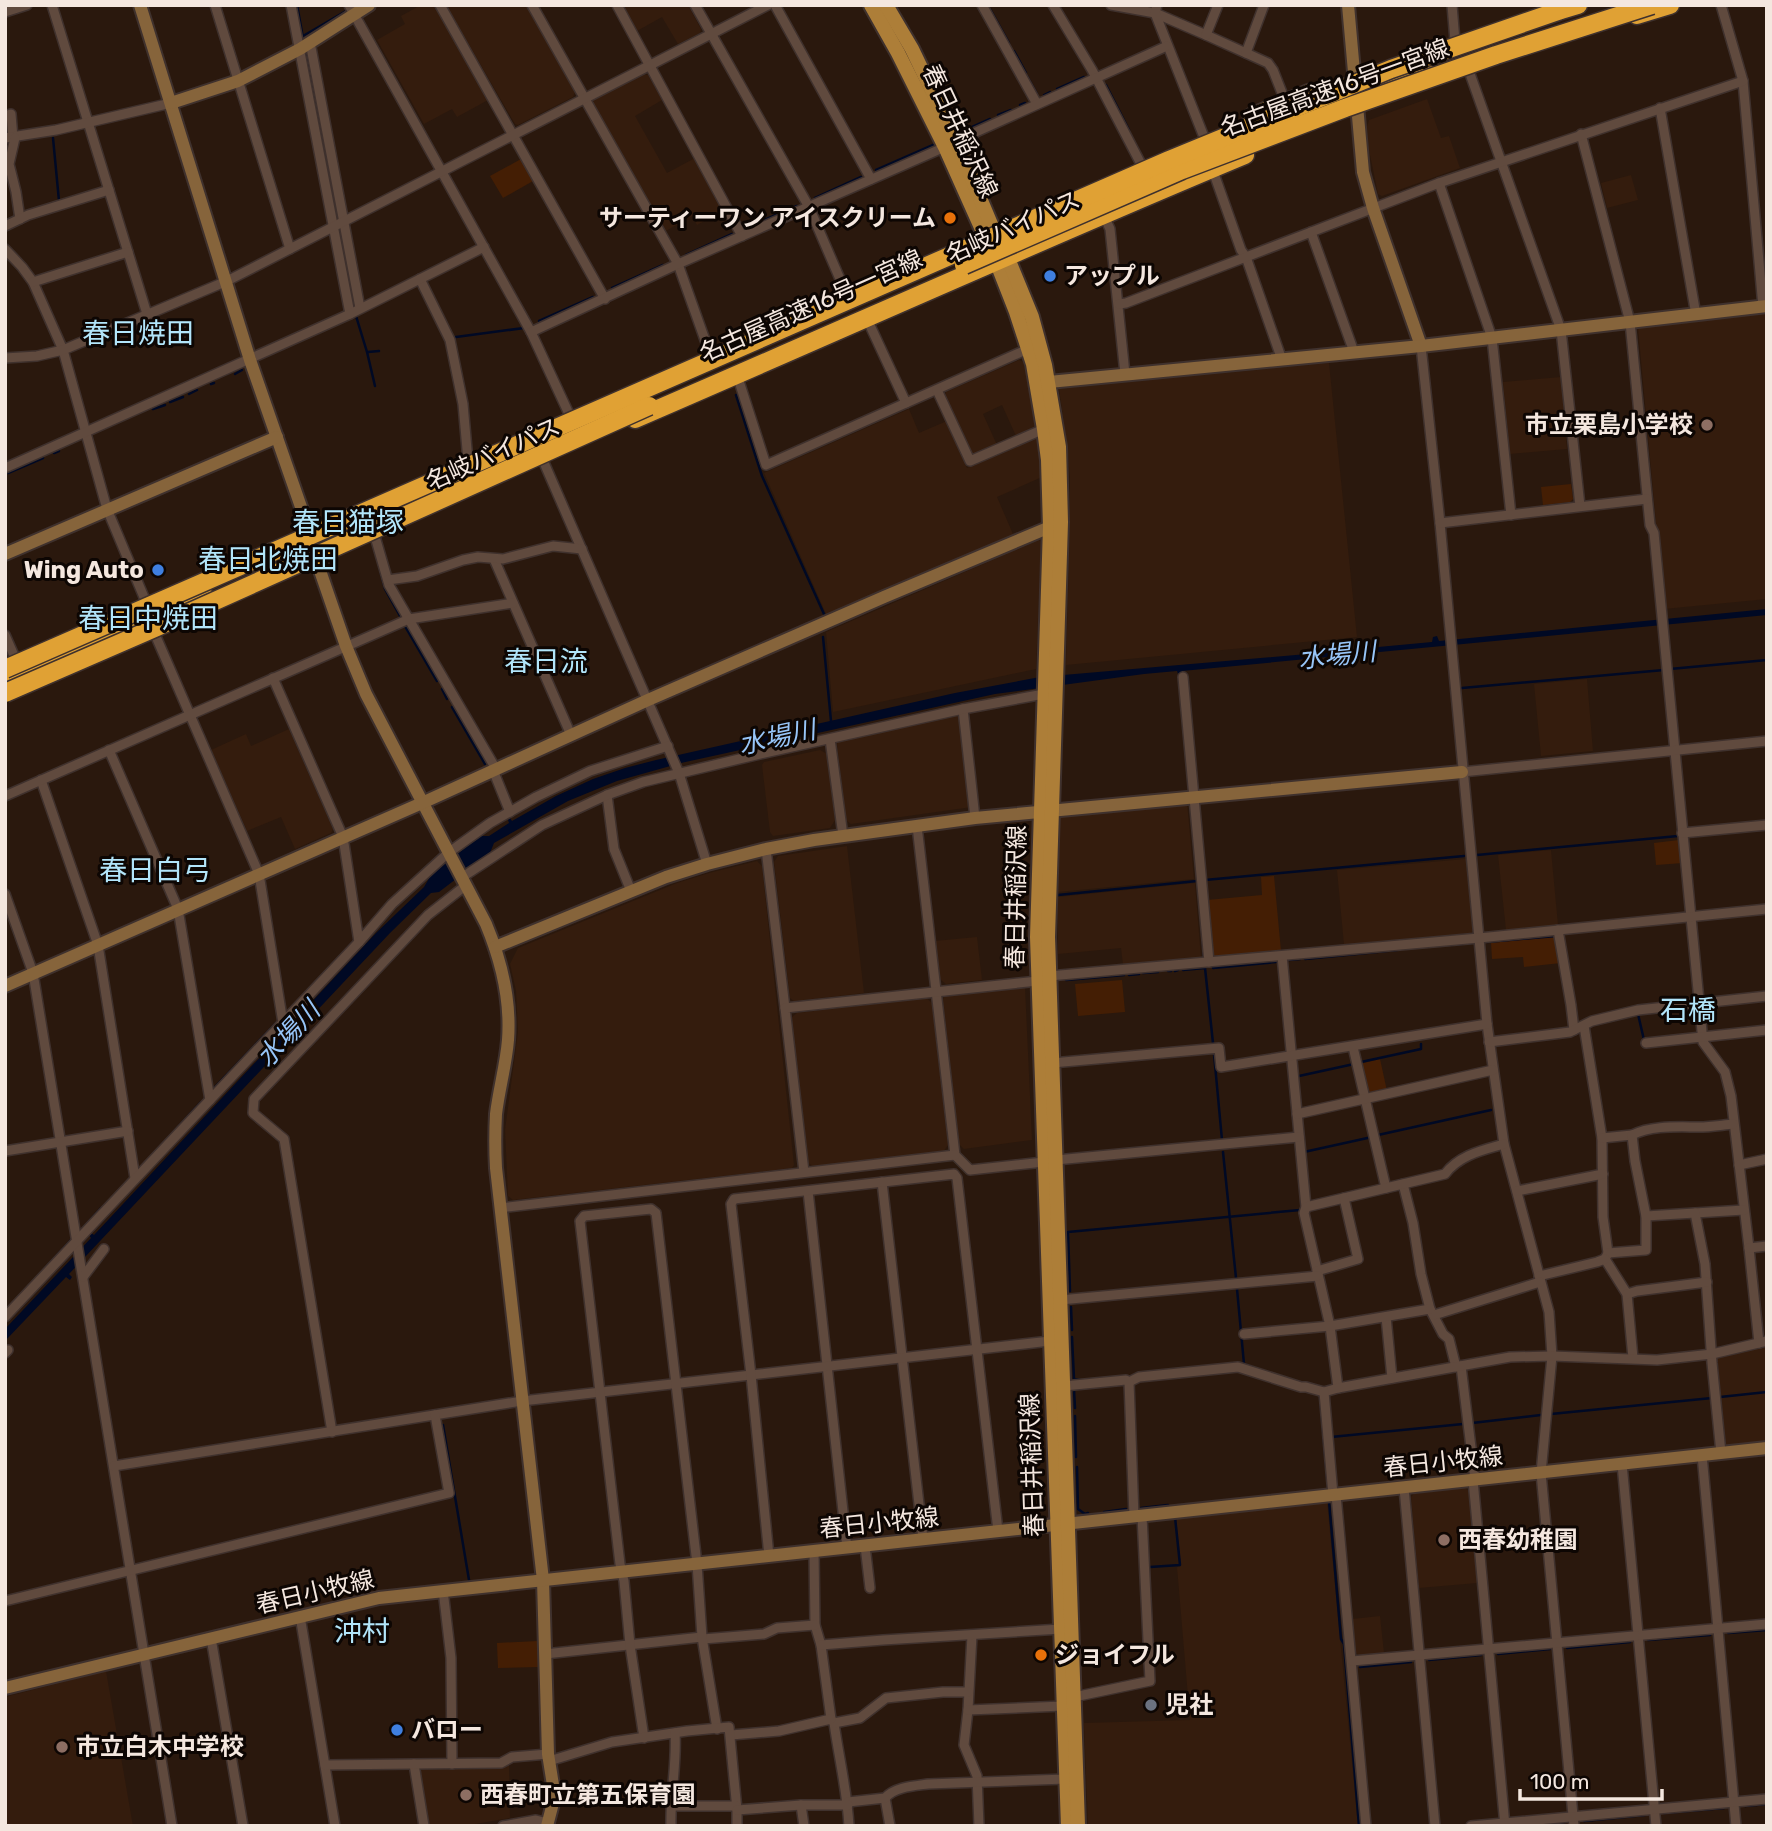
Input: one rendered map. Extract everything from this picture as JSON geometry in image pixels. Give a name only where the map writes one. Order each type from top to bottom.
[{"type":"highway","name":"名古屋高速16号一宮線","points":[[9,665],[1182,154],[1391,69],[1578,5]]},
{"type":"highway","name":"名古屋高速16号一宮線","points":[[5,696],[951,270],[1182,170],[1345,108],[1496,55],[1652,5]]},
{"type":"highway","name":"名岐バイパス","points":[[5,696],[155,632],[542,458],[1212,168],[1357,108],[1670,5]]},
{"type":"highway","name":"名岐バイパス","points":[[9,665],[309,530],[1204,137],[1355,76],[1560,6]]},
{"type":"highway","points":[[1355,76],[1368,80],[1393,75],[1444,75],[1469,71]]},
{"type":"highway","points":[[1303,96],[1342,95],[1357,108]]},
{"type":"highway","points":[[5,696],[89,645],[577,430],[622,418]]},
{"type":"highway","points":[[5,680],[38,665],[55,647]]},
{"type":"main road","name":"春日井稲沢線","points":[[871,5],[950,144]]},
{"type":"main road","name":"春日井稲沢線","points":[[886,5],[912,49],[988,231],[1032,317],[1042,349],[1059,447],[1061,522],[1047,691],[1048,894],[1043,979],[1050,1161],[1064,1386],[1061,1629],[1079,1826]]},
{"type":"main road","name":"春日井稲沢線","points":[[1001,259],[1033,364],[1048,460],[1050,670]]},
{"type":"main road","name":"春日井稲沢線","points":[[1043,979],[1052,1063],[1050,1341],[1063,1525],[1069,1701],[1066,1779],[1068,1826]]},
{"type":"street","points":[[5,12],[27,5]]},
{"type":"street","points":[[52,5],[147,314]]},
{"type":"street","points":[[140,5],[250,360],[346,646],[366,694],[486,924],[503,974],[508,1040],[496,1113],[496,1168],[543,1580],[553,1803],[548,1825],[536,1820],[503,1826]]},
{"type":"street","points":[[215,5],[290,249]]},
{"type":"street","points":[[291,5],[305,46],[344,221],[360,309]]},
{"type":"street","points":[[11,138],[171,103],[238,81],[305,46],[352,10],[369,5]]},
{"type":"street","points":[[440,5],[605,299]]},
{"type":"street","points":[[531,5],[678,264],[710,354]]},
{"type":"street","points":[[617,5],[742,236]]},
{"type":"street","points":[[695,5],[809,207],[846,293]]},
{"type":"street","points":[[5,358],[37,356],[63,350],[227,281],[768,5]]},
{"type":"street","points":[[775,5],[871,179]]},
{"type":"street","points":[[982,5],[1037,104]]},
{"type":"street","points":[[1053,5],[1092,70],[1141,164]]},
{"type":"street","points":[[1111,5],[1156,9],[1271,66],[1286,103]]},
{"type":"street","points":[[1206,35],[1218,5]]},
{"type":"street","points":[[1247,53],[1264,5]]},
{"type":"street","points":[[1348,5],[1363,172],[1421,346],[1489,1042],[1504,1144],[1549,1312],[1552,1356],[1541,1473],[1574,1821]]},
{"type":"street","points":[[1452,5],[1455,41]]},
{"type":"street","points":[[1048,382],[1421,346],[1765,307],[1744,81],[1721,5]]},
{"type":"street","points":[[1156,9],[1167,46],[1204,137]]},
{"type":"street","points":[[352,10],[531,332],[570,416]]},
{"type":"street","points":[[305,46],[350,314]]},
{"type":"street","points":[[531,332],[1167,46]]},
{"type":"street","points":[[1469,71],[1561,330],[1580,506]]},
{"type":"street","points":[[1119,304],[1439,183],[1744,81]]},
{"type":"street","points":[[1660,108],[1696,315]]},
{"type":"street","points":[[5,116],[11,114],[9,163],[20,219]]},
{"type":"street","points":[[1064,1386],[1126,1380],[1129,1382],[1139,1377],[1238,1367],[1324,1392],[1510,1357],[1657,1360],[1712,1354],[1763,1342],[1731,1096],[1725,1072],[1702,1037],[1654,533],[1650,525],[1647,499],[1630,322],[1581,134]]},
{"type":"street","points":[[1212,168],[1282,360]]},
{"type":"street","points":[[1439,183],[1492,338],[1511,515]]},
{"type":"street","points":[[5,226],[109,190]]},
{"type":"street","points":[[1103,214],[1110,229],[1125,374]]},
{"type":"street","points":[[1311,232],[1354,352]]},
{"type":"street","points":[[5,468],[350,314],[484,247]]},
{"type":"street","points":[[5,249],[33,282],[63,350],[107,509],[146,603]]},
{"type":"street","points":[[33,282],[128,252]]},
{"type":"street","points":[[420,279],[450,340],[463,404],[468,461]]},
{"type":"street","points":[[867,318],[906,403]]},
{"type":"street","points":[[737,375],[766,465],[1028,349]]},
{"type":"street","points":[[937,390],[970,461],[1044,429]]},
{"type":"street","points":[[5,554],[277,437]]},
{"type":"street","points":[[542,458],[678,770],[706,864]]},
{"type":"street","points":[[1440,523],[1647,499]]},
{"type":"street","points":[[5,986],[422,803],[648,700],[1050,527]]},
{"type":"street","points":[[374,533],[388,580],[495,770],[510,812]]},
{"type":"street","points":[[388,580],[417,576],[470,558],[502,559],[553,546],[582,548]]},
{"type":"street","points":[[494,559],[571,735]]},
{"type":"street","points":[[5,796],[409,620],[513,603]]},
{"type":"street","points":[[155,632],[259,874],[283,1023]]},
{"type":"street","points":[[5,635],[9,665]]},
{"type":"street","points":[[1183,677],[1209,962]]},
{"type":"street","points":[[273,678],[343,837],[359,942]]},
{"type":"street","points":[[332,1432],[284,1139],[253,1113],[254,1099],[428,915],[463,882],[542,825],[607,795],[678,770],[1047,691]]},
{"type":"street","points":[[963,709],[975,818]]},
{"type":"street","points":[[831,739],[843,836]]},
{"type":"street","points":[[495,947],[631,891],[706,864],[766,849],[843,836],[1046,810],[1767,741]]},
{"type":"street","points":[[5,1317],[78,1243],[135,1178],[392,904],[448,853],[490,823],[590,771],[669,748]]},
{"type":"street","points":[[109,750],[178,909],[211,1100]]},
{"type":"street","points":[[41,780],[98,945],[135,1178]]},
{"type":"street","points":[[607,795],[614,849],[631,891]]},
{"type":"street","points":[[1682,833],[1767,825]]},
{"type":"street","points":[[917,826],[955,1155],[970,1170],[1299,1138]]},
{"type":"street","points":[[766,849],[804,1172]]},
{"type":"street","points":[[5,894],[33,973],[172,1826]]},
{"type":"street","points":[[785,1008],[1209,962],[1767,909]]},
{"type":"street","points":[[1558,930],[1602,1138],[1603,1217],[1607,1256],[1627,1294],[1633,1358]]},
{"type":"street","points":[[1282,956],[1306,1207],[1304,1213],[1330,1326],[1338,1388]]},
{"type":"street","points":[[1489,1042],[1579,1028],[1592,1021],[1638,1010],[1767,996]]},
{"type":"street","points":[[1052,1063],[1219,1048],[1221,1068],[1487,1024]]},
{"type":"street","points":[[1646,1043],[1767,1030]]},
{"type":"street","points":[[1353,1046],[1386,1188]]},
{"type":"street","points":[[1297,1114],[1493,1070]]},
{"type":"street","points":[[1602,1138],[1683,1126],[1733,1124]]},
{"type":"street","points":[[5,1151],[128,1131]]},
{"type":"street","points":[[1244,1334],[1432,1312],[1597,1262],[1607,1256],[1646,1250],[1646,1216],[1632,1135]]},
{"type":"street","points":[[1306,1207],[1445,1174],[1459,1161],[1475,1152],[1504,1144]]},
{"type":"street","points":[[500,1208],[955,1155]]},
{"type":"street","points":[[1738,1165],[1767,1159]]},
{"type":"street","points":[[769,1556],[731,1203],[734,1199],[954,1174],[957,1178],[998,1531]]},
{"type":"street","points":[[1517,1191],[1603,1174]]},
{"type":"street","points":[[882,1182],[923,1539]]},
{"type":"street","points":[[1403,1184],[1413,1223],[1421,1274],[1432,1312],[1443,1334],[1449,1339],[1459,1367],[1474,1480],[1505,1824]]},
{"type":"street","points":[[808,1191],[847,1548]]},
{"type":"street","points":[[1060,1300],[1317,1273],[1359,1259],[1344,1198]]},
{"type":"street","points":[[644,1738],[630,1645],[580,1221],[584,1216],[651,1209],[656,1213],[697,1564],[703,1638],[717,1729]]},
{"type":"street","points":[[1646,1216],[1744,1210]]},
{"type":"street","points":[[1695,1213],[1707,1282],[1721,1453]]},
{"type":"street","points":[[1749,1248],[1767,1246]]},
{"type":"street","points":[[82,1275],[104,1249]]},
{"type":"street","points":[[1627,1294],[1707,1282]]},
{"type":"street","points":[[1386,1317],[1392,1378]]},
{"type":"street","points":[[114,1466],[522,1401],[1050,1341]]},
{"type":"street","points":[[968,1710],[1069,1701],[1150,1681],[1129,1382]]},
{"type":"street","points":[[1324,1392],[1366,1826]]},
{"type":"street","points":[[5,1601],[449,1493],[435,1415]]},
{"type":"street","name":"春日小牧線","points":[[5,1688],[379,1598],[1767,1448]]},
{"type":"street","points":[[1702,1455],[1736,1826]]},
{"type":"street","points":[[1622,1464],[1656,1826]]},
{"type":"street","points":[[1404,1488],[1436,1826]]},
{"type":"street","points":[[865,1546],[870,1588]]},
{"type":"street","points":[[814,1551],[815,1625],[821,1645],[848,1804],[849,1826]]},
{"type":"street","points":[[443,1590],[451,1658],[452,1764]]},
{"type":"street","points":[[300,1616],[335,1826]]},
{"type":"street","points":[[1352,1661],[1767,1624]]},
{"type":"street","points":[[545,1654],[764,1633],[777,1628],[815,1625]]},
{"type":"street","points":[[821,1645],[1061,1629]]},
{"type":"street","points":[[972,1635],[964,1745],[977,1776],[979,1826]]},
{"type":"street","points":[[211,1638],[243,1826]]},
{"type":"street","points":[[731,1735],[779,1731],[860,1718],[886,1698],[968,1692]]},
{"type":"street","points":[[325,1765],[501,1763],[512,1757],[549,1757],[612,1742],[729,1727],[737,1826]]},
{"type":"street","points":[[671,1826],[675,1733]]},
{"type":"street","points":[[414,1764],[424,1826]]},
{"type":"street","points":[[671,1806],[737,1808],[848,1804],[885,1798],[887,1794],[906,1787],[928,1784],[1066,1779]]},
{"type":"street","points":[[885,1798],[890,1826]]},
{"type":"street","points":[[1471,1826],[1574,1821],[1654,1809],[1767,1799]]},
{"type":"street","points":[[801,1805],[804,1826]]},
{"type":"shaded area","points":[[421,5],[435,5],[488,100],[457,117],[452,109],[424,124],[377,40],[405,24],[401,16]]},
{"type":"shaded area","points":[[446,5],[526,5],[575,92],[573,97],[518,125],[515,124]]},
{"type":"shaded area","points":[[622,5],[688,5],[701,29],[700,33],[678,44],[662,17],[637,31]]},
{"type":"shaded area","points":[[648,75],[662,100],[635,116],[667,173],[695,158],[724,210],[697,225],[692,216],[664,232],[593,104],[594,99]]},
{"type":"shaded area","points":[[1427,99],[1441,138],[1449,136],[1460,168],[1382,196],[1378,194],[1369,150],[1369,120]]},
{"type":"shaded area","points":[[521,159],[533,181],[503,198],[490,176]]},
{"type":"shaded area","points":[[1631,175],[1638,200],[1607,208],[1601,183]]},
{"type":"shaded area","name":"市立栗島小学校","points":[[1767,312],[1767,599],[1664,609],[1638,328]]},
{"type":"shaded area","points":[[1019,360],[1023,362],[1029,381],[1037,426],[1016,436],[1002,405],[983,414],[997,445],[974,455],[970,453],[945,396],[946,392]]},
{"type":"shaded area","points":[[1329,363],[1357,637],[1066,665],[1070,478],[1059,389]]},
{"type":"shaded area","points":[[1561,377],[1567,449],[1510,454],[1503,382]]},
{"type":"shaded area","points":[[909,409],[919,433],[947,421],[967,468],[1036,437],[1039,439],[1042,477],[997,497],[1013,534],[827,616],[764,473]]},
{"type":"shaded area","points":[[1571,484],[1573,499],[1570,502],[1543,505],[1541,487]]},
{"type":"shaded area","points":[[1039,540],[1036,669],[833,712],[826,632]]},
{"type":"shaded area","points":[[1587,679],[1593,751],[1541,756],[1534,684]]},
{"type":"shaded area","points":[[958,714],[962,717],[972,807],[851,824],[846,820],[837,744],[839,740]]},
{"type":"shaded area","points":[[289,729],[333,829],[331,833],[295,849],[281,817],[247,831],[211,750],[246,734],[251,746]]},
{"type":"shaded area","points":[[820,750],[827,754],[835,820],[830,828],[773,836],[770,832],[762,765],[764,762]]},
{"type":"shaded area","points":[[1187,802],[1194,879],[1058,892],[1060,818],[1063,814]]},
{"type":"shaded area","points":[[1679,840],[1683,863],[1656,865],[1654,843]]},
{"type":"shaded area","points":[[847,846],[864,993],[794,1001],[790,998],[774,862],[778,856]]},
{"type":"shaded area","points":[[1551,850],[1558,925],[1506,930],[1498,855]]},
{"type":"shaded area","points":[[1466,859],[1473,931],[1471,933],[1344,945],[1337,870]]},
{"type":"shaded area","points":[[757,861],[762,866],[794,1165],[792,1168],[513,1200],[508,1196],[505,1130],[518,1032],[516,991],[510,964],[518,948],[677,883]]},
{"type":"shaded area","points":[[1274,876],[1281,951],[1212,957],[1207,900],[1262,895],[1261,877]]},
{"type":"shaded area","points":[[1195,883],[1201,958],[1123,965],[1121,948],[1058,954],[1058,897]]},
{"type":"shaded area","points":[[1556,936],[1561,963],[1524,967],[1523,957],[1492,959],[1491,942]]},
{"type":"shaded area","points":[[977,937],[982,980],[946,984],[940,979],[935,941]]},
{"type":"shaded area","points":[[1122,980],[1125,1012],[1078,1016],[1075,984]]},
{"type":"shaded area","points":[[1025,987],[1032,1140],[964,1149],[959,1144],[943,999],[946,995]]},
{"type":"shaded area","points":[[926,998],[932,1003],[948,1145],[943,1152],[814,1167],[807,1162],[791,1018],[797,1013]]},
{"type":"shaded area","points":[[1380,1059],[1387,1091],[1368,1095],[1359,1064]]},
{"type":"shaded area","points":[[1767,1346],[1767,1443],[1726,1447],[1715,1362],[1717,1358]]},
{"type":"shaded area","name":"西春幼稚園","points":[[1465,1488],[1469,1491],[1477,1583],[1419,1588],[1411,1497],[1414,1494]]},
{"type":"shaded area","points":[[1327,1501],[1358,1826],[1088,1826],[1084,1723],[1190,1720],[1177,1567],[1181,1566],[1176,1517]]},
{"type":"shaded area","points":[[1380,1616],[1384,1653],[1359,1655],[1355,1652],[1352,1619]]},
{"type":"shaded area","points":[[538,1641],[539,1667],[498,1668],[497,1643]]},
{"type":"shaded area","name":"市立白木中学校","points":[[106,1671],[133,1826],[5,1826],[5,1697]]},
{"type":"shaded area","name":"西春町立第五保育園","points":[[509,1763],[510,1818],[464,1826],[429,1826],[419,1772],[423,1769],[502,1768]]},
{"type":"water","name":"水場川","points":[[1767,609],[1767,615],[1182,671],[1181,674],[1177,671],[1144,674],[995,694],[681,763],[617,781],[568,801],[494,843],[490,853],[439,892],[431,893],[390,933],[69,1274],[72,1277],[70,1280],[66,1277],[5,1341],[5,1329],[91,1238],[89,1235],[94,1235],[376,933],[424,887],[431,875],[480,836],[489,836],[509,823],[510,818],[512,821],[593,779],[656,760],[955,693],[1040,677],[1341,651],[1341,647],[1346,650],[1432,642],[1433,637],[1437,636],[1439,641]]},
{"type":"waterway","points":[[297,5],[303,38]]},
{"type":"waterway","points":[[990,9],[1009,43]]},
{"type":"waterway","points":[[303,36],[346,11]]},
{"type":"waterway","points":[[1014,51],[1026,73]]},
{"type":"waterway","points":[[306,52],[338,218]]},
{"type":"waterway","points":[[1027,76],[1037,94]]},
{"type":"waterway","points":[[1057,89],[1084,77]]},
{"type":"waterway","points":[[1106,85],[1129,130]]},
{"type":"waterway","points":[[1044,95],[1050,92]]},
{"type":"waterway","points":[[1020,105],[1025,103]]},
{"type":"waterway","points":[[998,115],[1011,110]]},
{"type":"waterway","points":[[961,132],[990,119]]},
{"type":"waterway","points":[[53,138],[59,201]]},
{"type":"waterway","points":[[876,170],[933,145]]},
{"type":"waterway","points":[[815,198],[861,177]]},
{"type":"waterway","points":[[750,226],[797,206]]},
{"type":"waterway","points":[[339,228],[354,309]]},
{"type":"waterway","points":[[686,255],[732,234]]},
{"type":"waterway","points":[[612,288],[663,265]]},
{"type":"waterway","points":[[539,321],[593,297]]},
{"type":"waterway","points":[[356,316],[375,386]]},
{"type":"waterway","points":[[456,337],[524,328]]},
{"type":"waterway","points":[[368,352],[379,351]]},
{"type":"waterway","points":[[235,374],[242,370]]},
{"type":"waterway","points":[[189,394],[197,390]]},
{"type":"waterway","points":[[736,395],[762,476],[824,614]]},
{"type":"waterway","points":[[170,402],[183,397]]},
{"type":"waterway","points":[[153,409],[165,405]]},
{"type":"waterway","points":[[54,453],[59,451]]},
{"type":"waterway","points":[[8,473],[43,458]]},
{"type":"waterway","points":[[380,570],[385,589],[400,616]]},
{"type":"waterway","points":[[405,626],[437,681]]},
{"type":"waterway","points":[[823,637],[831,721]]},
{"type":"waterway","points":[[1670,669],[1767,660]]},
{"type":"waterway","points":[[1462,688],[1664,670]]},
{"type":"waterway","points":[[442,689],[447,699]]},
{"type":"waterway","points":[[452,707],[485,764]]},
{"type":"waterway","points":[[1477,855],[1678,836]]},
{"type":"waterway","points":[[1205,880],[1464,856]]},
{"type":"waterway","points":[[1058,895],[1197,881]]},
{"type":"waterway","points":[[1201,919],[1204,958]]},
{"type":"waterway","points":[[1487,942],[1556,936]]},
{"type":"waterway","name":"水場川","points":[[292,1007],[353,942]]},
{"type":"waterway","points":[[1451,945],[1472,943]]},
{"type":"waterway","points":[[1305,959],[1397,950]]},
{"type":"waterway","points":[[1289,960],[1300,959]]},
{"type":"waterway","points":[[1213,968],[1276,962]]},
{"type":"waterway","points":[[1183,970],[1205,968],[1213,1043]]},
{"type":"waterway","points":[[1143,973],[1158,972]]},
{"type":"waterway","points":[[1129,975],[1139,974]]},
{"type":"waterway","points":[[1066,980],[1124,975]]},
{"type":"waterway","points":[[1638,1014],[1646,1040]]},
{"type":"waterway","name":"水場川","points":[[215,1087],[276,1023]]},
{"type":"waterway","points":[[1361,1062],[1421,1049],[1421,1044]]},
{"type":"waterway","points":[[1214,1054],[1222,1140]]},
{"type":"waterway","points":[[1299,1076],[1354,1064]]},
{"type":"waterway","points":[[142,1166],[201,1102]]},
{"type":"waterway","points":[[1378,1135],[1491,1110]]},
{"type":"waterway","points":[[1304,1152],[1372,1137]]},
{"type":"waterway","points":[[1223,1152],[1236,1278]]},
{"type":"waterway","points":[[83,1228],[101,1208]]},
{"type":"waterway","points":[[1070,1291],[1068,1232],[1300,1210]]},
{"type":"waterway","points":[[14,1302],[71,1240]]},
{"type":"waterway","points":[[1237,1289],[1244,1364],[1255,1368]]},
{"type":"waterway","points":[[1071,1307],[1072,1330]]},
{"type":"waterway","points":[[1072,1337],[1074,1379],[1080,1380]]},
{"type":"waterway","points":[[1074,1390],[1075,1408]]},
{"type":"waterway","points":[[1720,1397],[1767,1392]]},
{"type":"waterway","points":[[1320,1397],[1328,1489]]},
{"type":"waterway","points":[[1551,1414],[1712,1398]]},
{"type":"waterway","points":[[1472,1423],[1541,1415]]},
{"type":"waterway","points":[[1075,1416],[1076,1457]]},
{"type":"waterway","points":[[1331,1437],[1463,1424]]},
{"type":"waterway","points":[[443,1425],[469,1580]]},
{"type":"waterway","points":[[1077,1467],[1078,1509],[1088,1513]]},
{"type":"waterway","points":[[1329,1501],[1359,1826]]},
{"type":"waterway","points":[[1141,1508],[1168,1505]]},
{"type":"waterway","points":[[1104,1512],[1126,1509]]},
{"type":"waterway","points":[[1150,1567],[1180,1565],[1175,1517]]},
{"type":"waterway","points":[[1728,1633],[1767,1630]]},
{"type":"waterway","points":[[1648,1640],[1710,1635]]},
{"type":"waterway","points":[[1567,1648],[1630,1642]]},
{"type":"waterway","points":[[1498,1654],[1550,1649]]},
{"type":"waterway","points":[[1429,1660],[1481,1655]]},
{"type":"waterway","points":[[1360,1667],[1411,1662]]},
{"type":"waterway","points":[[1745,1806],[1767,1804]]},
{"type":"waterway","points":[[1664,1813],[1724,1808]]},
{"type":"waterway","points":[[1584,1821],[1645,1815]]},
{"type":"waterway","points":[[1530,1826],[1565,1822]]},
{"type":"place","name":"サーティーワン アイスクリーム","points":[[950,218]]},
{"type":"place","name":"アップル","points":[[1050,276]]},
{"type":"place","name":"市立栗島小学校","points":[[1707,425]]},
{"type":"place","name":"Wing Auto","points":[[158,570]]},
{"type":"place","name":"西春幼稚園","points":[[1444,1540]]},
{"type":"place","name":"ジョイフル","points":[[1041,1655]]},
{"type":"place","name":"児社","points":[[1151,1705]]},
{"type":"place","name":"バロー","points":[[397,1730]]},
{"type":"place","name":"市立白木中学校","points":[[62,1747]]},
{"type":"place","name":"西春町立第五保育園","points":[[466,1795]]},
{"type":"district","name":"春日焼田","points":[[138,333]]},
{"type":"district","name":"春日猫塚","points":[[348,522]]},
{"type":"district","name":"春日北焼田","points":[[268,559]]},
{"type":"district","name":"春日中焼田","points":[[148,618]]},
{"type":"district","name":"春日流","points":[[546,661]]},
{"type":"district","name":"春日白弓","points":[[155,870]]},
{"type":"district","name":"石橋","points":[[1688,1010]]},
{"type":"district","name":"沖村","points":[[362,1631]]}]
